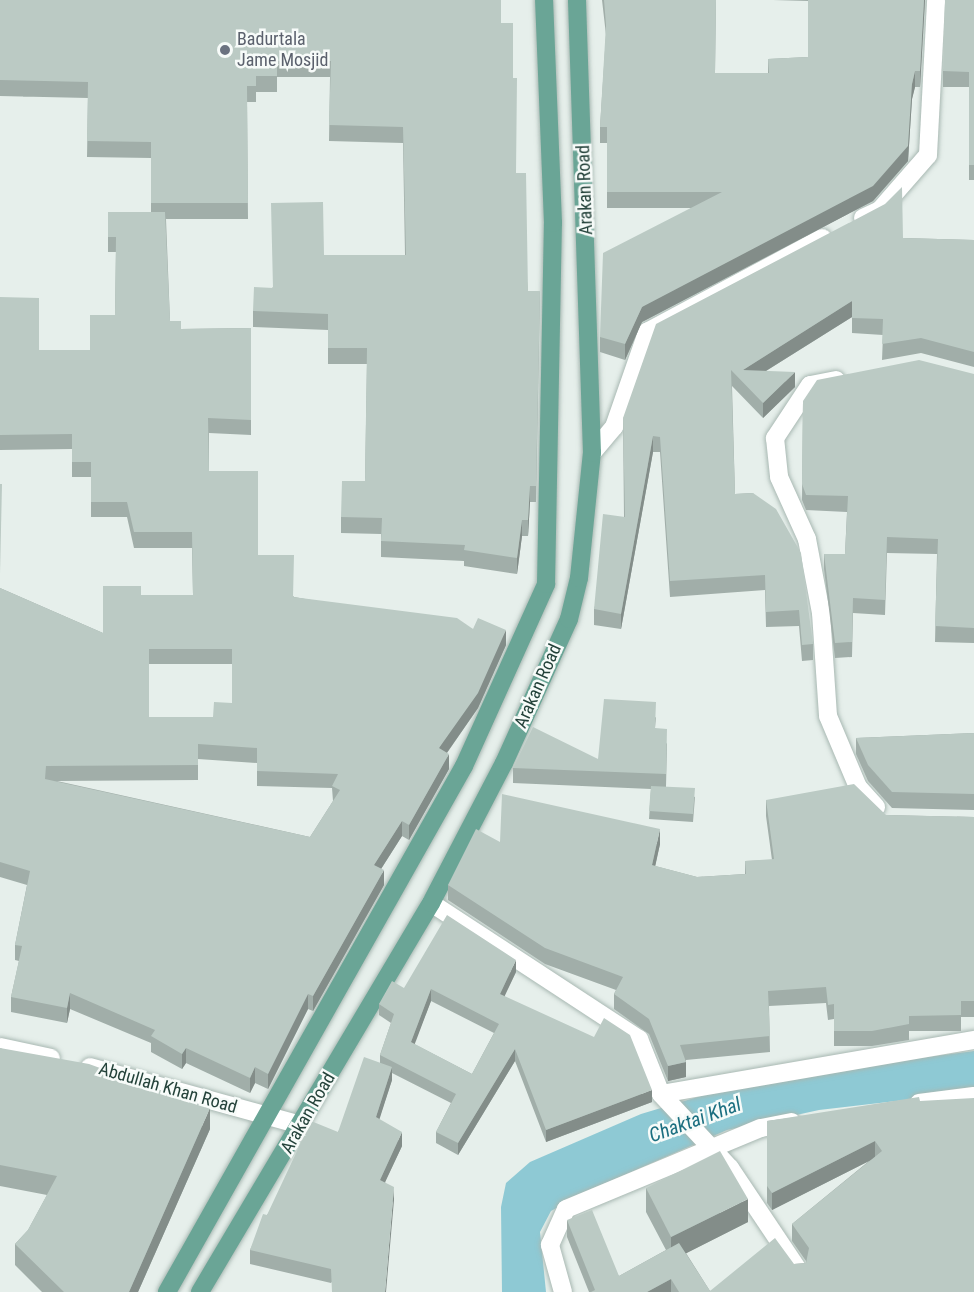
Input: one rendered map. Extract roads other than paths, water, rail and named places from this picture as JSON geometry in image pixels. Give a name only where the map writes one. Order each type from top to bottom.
[{"type":"main road","name":"Arakan Road","points":[[167,1292],[464,766],[546,584],[553,223],[544,0]]},
{"type":"main road","name":"Arakan Road","points":[[200,1292],[431,903],[504,762],[568,619],[579,578],[592,453],[577,0]]},
{"type":"street","points":[[592,453],[614,427],[647,332],[880,210],[928,155],[936,0]]},
{"type":"street","points":[[854,376],[810,385],[775,438],[779,477],[807,538],[820,613],[828,716],[858,787],[887,819]]},
{"type":"street","points":[[431,903],[639,1039],[661,1094],[710,1148],[799,1271]]},
{"type":"street","points":[[661,1094],[974,1040]]},
{"type":"street","name":"Abdullah Khan Road","points":[[0,1047],[301,1125]]},
{"type":"street","points":[[898,1105],[974,1096]]},
{"type":"street","points":[[563,1292],[550,1245],[566,1209],[761,1128],[806,1119]]},
{"type":"water","name":"Chaktai Khal","points":[[974,1051],[974,1092],[819,1110],[727,1130],[590,1190],[551,1211],[540,1232],[546,1292],[502,1292],[501,1207],[506,1183],[530,1162],[641,1114],[711,1093],[812,1072]]},
{"type":"place","name":"Badurtala Jame Mosjid","points":[[225,50]]}]
